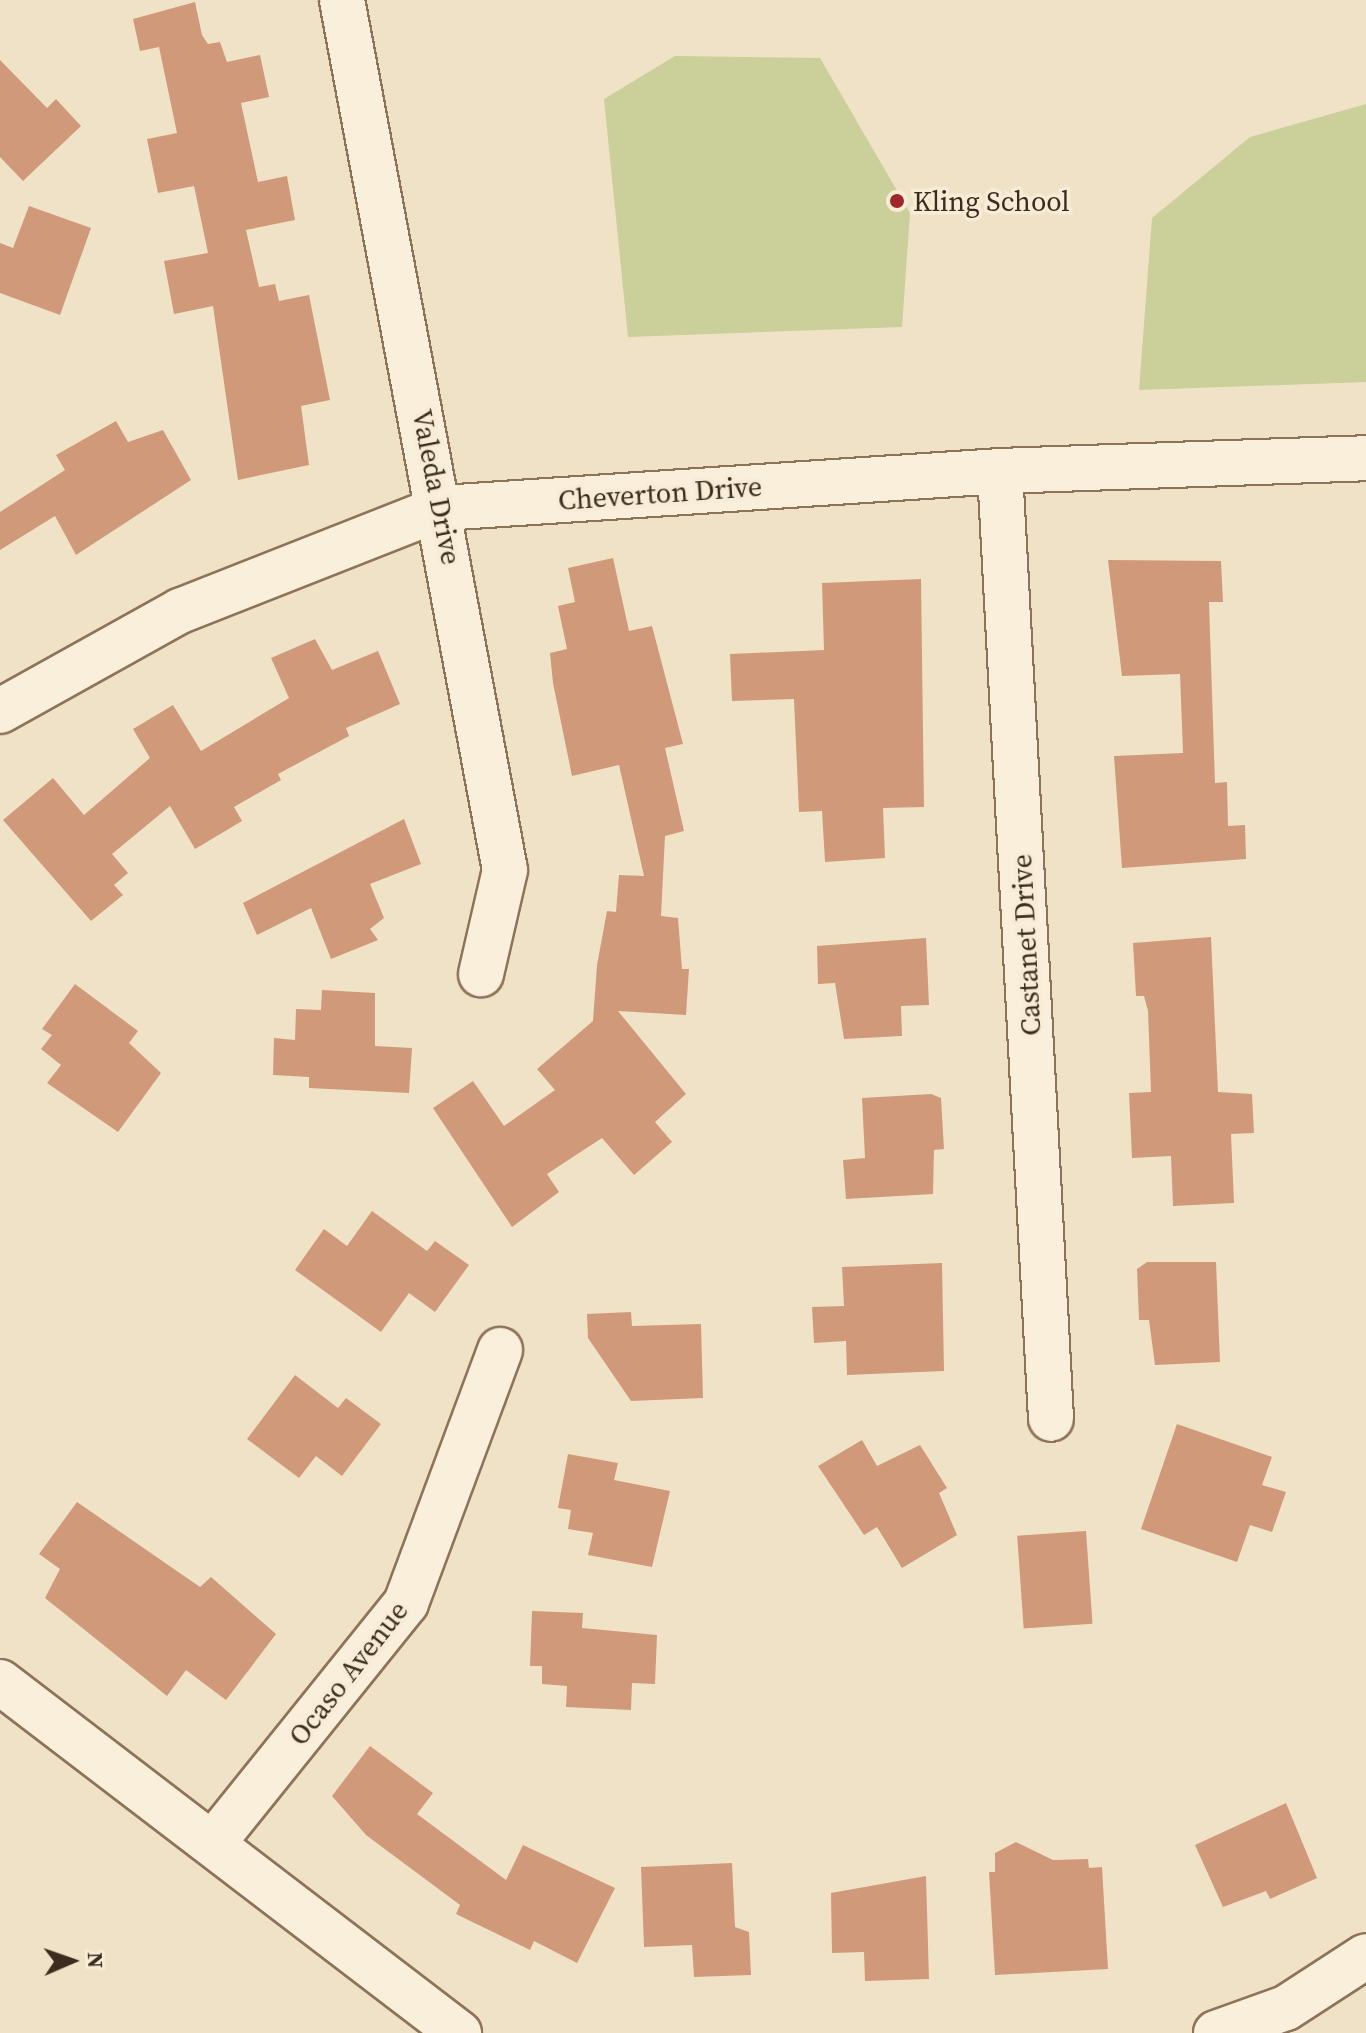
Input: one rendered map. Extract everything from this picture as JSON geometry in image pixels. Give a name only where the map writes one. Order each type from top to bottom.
[{"type":"street","name":"Valeda Drive","points":[[342,0],[442,508],[505,870],[481,974]]},
{"type":"street","name":"Cheverton Drive","points":[[0,711],[180,611],[442,508],[1000,471],[1366,458]]},
{"type":"street","name":"Castanet Drive","points":[[1000,471],[1051,1419]]},
{"type":"street","name":"Ocaso Avenue","points":[[213,1843],[406,1603],[500,1350]]},
{"type":"street","points":[[0,1682],[459,2033]]},
{"type":"street","points":[[1216,2033],[1286,2008],[1366,1956]]},
{"type":"green space","points":[[675,56],[820,58],[910,213],[902,327],[628,337],[604,99]]},
{"type":"green space","points":[[1366,104],[1366,382],[1139,390],[1152,218],[1250,137]]},
{"type":"building","points":[[195,2],[202,35],[208,44],[220,42],[227,62],[260,55],[269,97],[241,103],[258,182],[287,176],[295,220],[246,230],[259,287],[275,284],[279,301],[309,295],[330,400],[301,406],[309,465],[238,480],[213,306],[174,314],[164,261],[208,253],[194,186],[158,193],[147,139],[177,133],[159,47],[140,51],[133,19]]},
{"type":"building","points":[[0,60],[47,108],[56,99],[81,126],[23,181],[0,157]]},
{"type":"building","points":[[29,206],[91,228],[60,315],[0,293],[0,243],[13,248]]},
{"type":"building","points":[[116,421],[128,442],[163,430],[191,480],[76,555],[55,516],[0,550],[0,512],[65,470],[56,455]]},
{"type":"building","points":[[613,558],[629,631],[652,626],[683,744],[665,748],[684,831],[665,836],[661,916],[678,918],[682,969],[689,969],[686,1015],[618,1011],[686,1094],[655,1122],[672,1142],[634,1175],[602,1138],[547,1174],[559,1192],[512,1227],[433,1108],[473,1081],[504,1126],[555,1090],[537,1069],[593,1021],[597,965],[607,911],[616,912],[619,875],[644,876],[619,765],[572,776],[550,653],[567,649],[558,606],[575,602],[568,568]]},
{"type":"building","points":[[1108,560],[1221,561],[1223,602],[1209,602],[1215,783],[1227,782],[1228,826],[1245,825],[1246,859],[1122,868],[1114,756],[1183,753],[1180,674],[1122,676]]},
{"type":"building","points":[[921,579],[924,807],[883,808],[885,858],[825,862],[822,811],[799,812],[794,699],[732,701],[730,654],[824,650],[822,583]]},
{"type":"building","points":[[315,639],[332,670],[378,651],[400,704],[346,728],[349,736],[278,774],[281,780],[234,807],[242,821],[195,849],[170,806],[112,854],[128,873],[114,885],[123,895],[91,921],[3,820],[53,778],[84,815],[150,758],[133,729],[173,705],[201,751],[289,698],[271,658]]},
{"type":"building","points":[[404,819],[421,864],[370,884],[384,918],[370,929],[378,940],[331,959],[311,908],[257,935],[243,903]]},
{"type":"building","points":[[1211,937],[1218,1092],[1252,1094],[1254,1133],[1231,1134],[1234,1203],[1173,1206],[1171,1156],[1132,1158],[1129,1093],[1151,1092],[1148,1011],[1144,996],[1136,996],[1133,943]]},
{"type":"building","points":[[926,938],[929,1005],[901,1006],[902,1036],[844,1039],[835,983],[818,984],[817,946]]},
{"type":"building","points":[[75,984],[138,1031],[129,1043],[161,1073],[118,1132],[47,1083],[61,1065],[41,1049],[52,1035],[42,1029]]},
{"type":"building","points":[[322,990],[375,993],[375,1046],[412,1048],[409,1093],[309,1088],[309,1077],[273,1075],[274,1038],[295,1040],[296,1009],[321,1010]]},
{"type":"building","points":[[931,1094],[941,1098],[944,1149],[934,1150],[933,1194],[846,1199],[843,1160],[865,1158],[862,1098]]},
{"type":"building","points":[[372,1211],[427,1251],[435,1241],[469,1265],[435,1312],[409,1293],[381,1332],[295,1270],[324,1229],[347,1246]]},
{"type":"building","points":[[1147,1262],[1216,1262],[1220,1362],[1155,1365],[1149,1320],[1139,1320],[1137,1269]]},
{"type":"building","points":[[942,1263],[944,1371],[847,1375],[846,1341],[814,1343],[812,1307],[844,1306],[842,1267]]},
{"type":"building","points":[[631,1312],[632,1326],[701,1324],[703,1398],[631,1401],[588,1338],[587,1314]]},
{"type":"building","points":[[295,1375],[338,1408],[346,1398],[381,1424],[342,1476],[316,1456],[299,1478],[247,1439]]},
{"type":"building","points":[[1177,1424],[1272,1457],[1262,1485],[1286,1492],[1272,1532],[1250,1525],[1237,1562],[1141,1529]]},
{"type":"building","points":[[862,1440],[877,1466],[920,1445],[947,1488],[939,1493],[957,1535],[902,1568],[877,1527],[864,1535],[818,1466]]},
{"type":"building","points":[[568,1454],[618,1463],[614,1480],[670,1491],[652,1567],[588,1555],[593,1533],[568,1529],[571,1510],[558,1508]]},
{"type":"building","points":[[77,1502],[200,1587],[211,1577],[276,1634],[226,1700],[186,1670],[167,1696],[45,1598],[60,1569],[39,1554]]},
{"type":"building","points":[[1086,1531],[1092,1624],[1024,1629],[1017,1536]]},
{"type":"building","points":[[532,1611],[583,1613],[582,1628],[657,1635],[655,1684],[632,1683],[631,1710],[566,1707],[567,1686],[542,1684],[542,1666],[530,1666]]},
{"type":"building","points":[[370,1746],[433,1793],[417,1814],[506,1880],[523,1845],[615,1888],[577,1963],[534,1941],[530,1950],[456,1914],[460,1905],[366,1835],[332,1796]]},
{"type":"building","points":[[1286,1803],[1317,1878],[1270,1899],[1266,1891],[1223,1907],[1195,1845]]},
{"type":"building","points":[[1016,1842],[1053,1860],[1088,1859],[1089,1868],[1102,1867],[1108,1969],[995,1975],[989,1872],[995,1872],[995,1853]]},
{"type":"building","points":[[732,1863],[735,1927],[749,1932],[751,1975],[694,1977],[692,1945],[644,1947],[641,1867]]},
{"type":"building","points":[[926,1876],[929,1979],[865,1981],[864,1952],[832,1953],[831,1893]]},
{"type":"place","name":"Kling School","points":[[897,201]]}]
